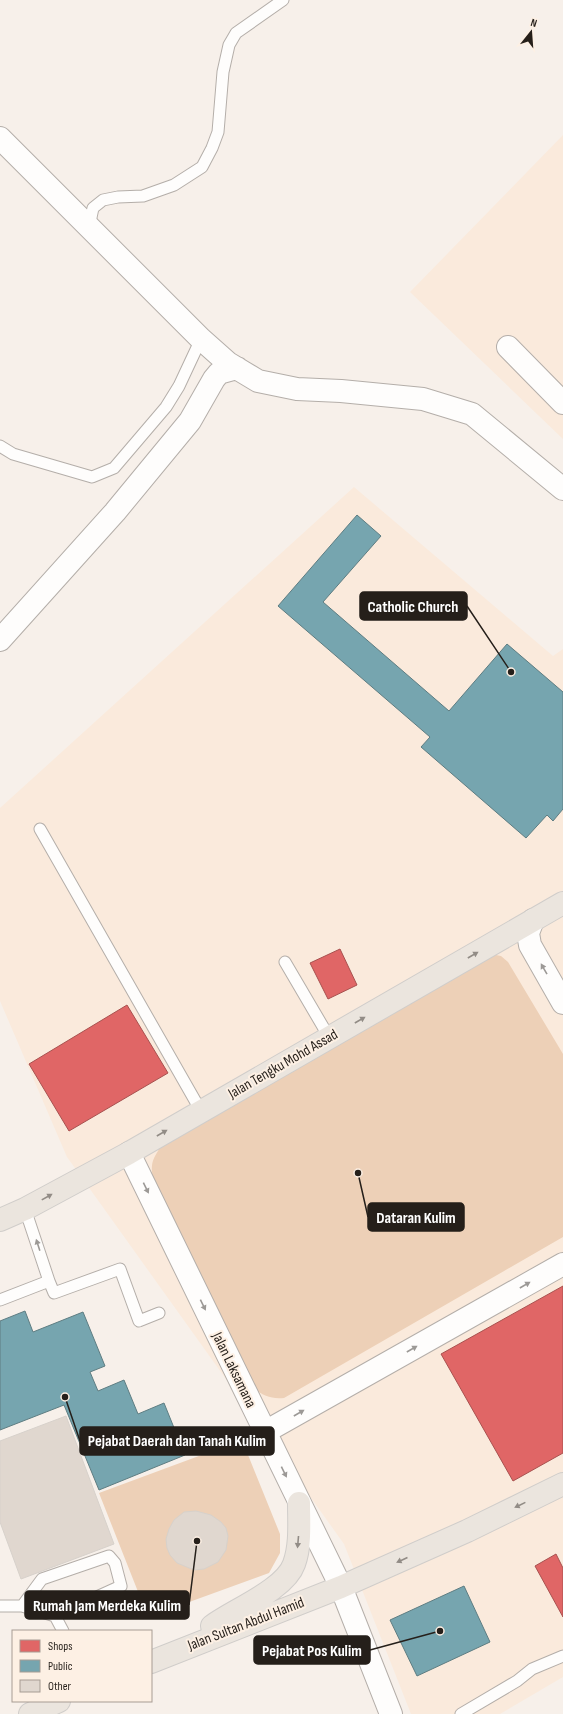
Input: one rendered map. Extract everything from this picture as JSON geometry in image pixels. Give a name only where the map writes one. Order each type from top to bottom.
[{"type":"main road","name":"Jalan Tengku Mohd Assad","points":[[0,1220],[25,1209],[129,1153],[563,903]]},
{"type":"main road","name":"Jalan Sultan Abdul Hamid","points":[[152,1662],[341,1587],[467,1531],[563,1484]]},
{"type":"main road","points":[[181,1650],[220,1620],[261,1597],[286,1578],[294,1566],[297,1554],[299,1503]]},
{"type":"main road","points":[[30,1714],[57,1702]]},
{"type":"street","points":[[0,138],[201,339],[232,366],[258,381],[289,388],[423,399],[472,414],[563,489]]},
{"type":"street","points":[[508,347],[563,403]]},
{"type":"street","points":[[0,640],[115,512],[190,421],[214,379],[220,373],[232,366]]},
{"type":"street","points":[[533,920],[528,933],[530,944],[563,1003]]},
{"type":"street","name":"Jalan Laksamana","points":[[129,1153],[341,1587],[392,1714]]},
{"type":"street","points":[[265,1432],[563,1264]]},
{"type":"lane","points":[[89,227],[93,208],[103,200],[118,197],[143,196],[174,185],[202,167],[218,132],[223,72],[229,45],[236,33],[283,0]]},
{"type":"lane","points":[[0,446],[13,454],[92,477],[114,468],[166,407],[176,391],[201,339]]},
{"type":"lane","points":[[40,829],[201,1111]]},
{"type":"lane","points":[[285,962],[329,1037]]},
{"type":"lane","points":[[25,1209],[54,1293],[120,1269],[140,1321],[160,1313]]},
{"type":"lane","points":[[0,1300],[50,1281]]},
{"type":"lane","points":[[0,1606],[22,1606],[55,1616],[121,1586],[116,1563],[109,1556],[104,1557],[42,1579],[22,1606]]},
{"type":"lane","points":[[55,1616],[62,1630]]},
{"type":"lane","points":[[462,1714],[517,1681],[532,1669],[563,1656]]},
{"type":"shaded area","points":[[563,135],[563,439],[410,292]]},
{"type":"shaded area","points":[[354,487],[553,656],[563,649],[563,1677],[500,1714],[411,1714],[344,1544],[67,1157],[0,1001],[0,808]]},
{"type":"shaded area","points":[[491,954],[501,956],[508,962],[563,1054],[563,1237],[284,1398],[275,1398],[263,1395],[252,1387],[153,1178],[152,1165],[156,1154],[161,1146]]},
{"type":"shaded area","points":[[242,1440],[280,1534],[280,1553],[269,1573],[148,1617],[99,1493]]},
{"type":"building: Shops","points":[[340,949],[357,985],[328,999],[310,963]]},
{"type":"building: Shops","points":[[127,1005],[168,1073],[69,1131],[29,1064]]},
{"type":"building: Shops","points":[[563,1286],[563,1453],[513,1481],[441,1354]]},
{"type":"building: Shops","points":[[556,1554],[563,1568],[563,1617],[535,1566]]},
{"type":"building: Public","points":[[357,515],[381,536],[323,602],[449,711],[507,644],[563,692],[563,809],[553,821],[547,815],[526,838],[421,747],[430,737],[278,606]]},
{"type":"building: Public","points":[[25,1311],[33,1332],[83,1312],[105,1366],[90,1372],[98,1391],[124,1380],[138,1414],[164,1403],[185,1455],[99,1490],[64,1405],[0,1430],[0,1321]]},
{"type":"building: Public","points":[[464,1586],[490,1642],[417,1676],[390,1620]]},
{"type":"building: Other","points":[[66,1416],[114,1544],[21,1579],[0,1522],[0,1441]]},
{"type":"building: Other","points":[[196,1511],[211,1515],[221,1522],[226,1528],[228,1536],[226,1550],[218,1562],[204,1569],[194,1570],[177,1563],[170,1555],[167,1548],[166,1539],[174,1520],[184,1512]]},
{"type":"place","name":"Catholic Church","points":[[511,672]]},
{"type":"place","name":"Dataran Kulim","points":[[358,1173]]},
{"type":"place","name":"Pejabat Daerah dan Tanah Kulim","points":[[65,1397]]},
{"type":"place","name":"Rumah Jam Merdeka Kulim","points":[[197,1541]]},
{"type":"place","name":"Pejabat Pos Kulim","points":[[440,1631]]}]
